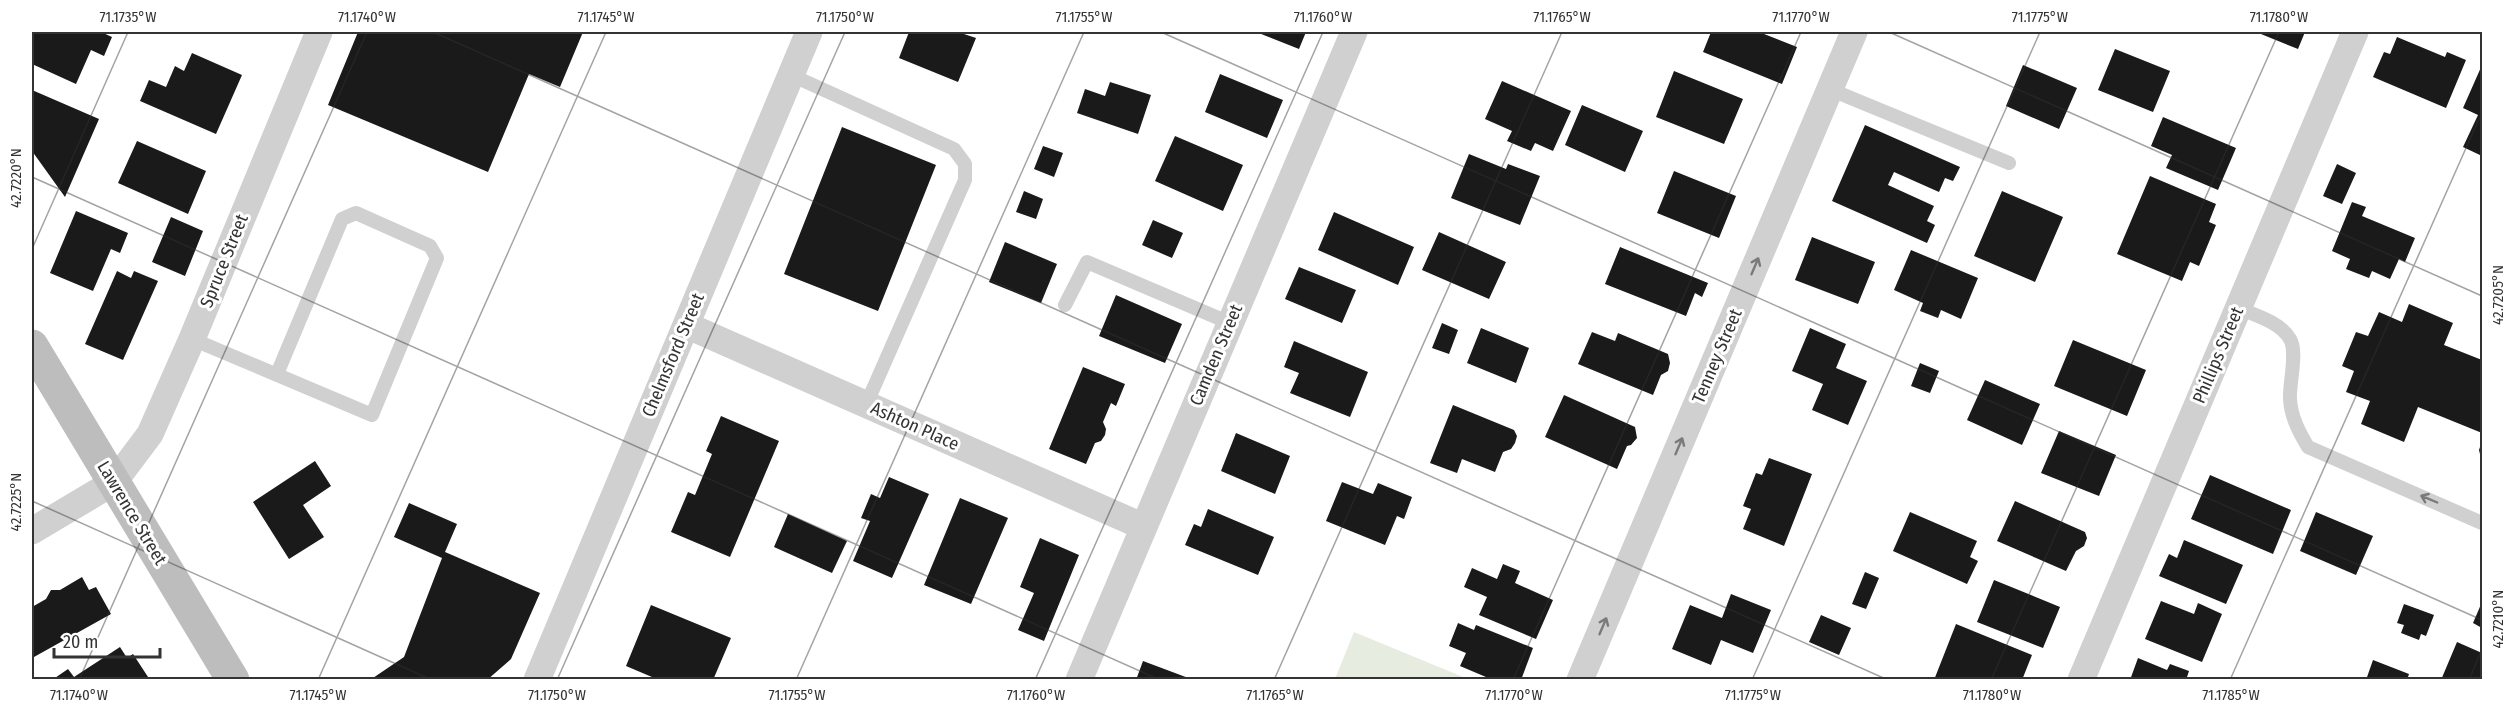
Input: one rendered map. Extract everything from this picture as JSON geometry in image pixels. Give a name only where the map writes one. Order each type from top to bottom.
[{"type":"main road","name":"Lawrence Street","points":[[32,346],[234,680]]},
{"type":"street","name":"Spruce Street","points":[[114,482],[150,434],[192,339],[318,32]]},
{"type":"street","name":"Chelmsford Street","points":[[537,680],[809,32]]},
{"type":"street","name":"Camden Street","points":[[1079,680],[1354,32]]},
{"type":"street","name":"Tenney Street","points":[[1580,680],[1854,32]]},
{"type":"street","name":"Phillips Street","points":[[2081,680],[2355,32]]},
{"type":"street","name":"Ashton Place","points":[[686,325],[1144,527]]},
{"type":"street","points":[[32,531],[114,482]]},
{"type":"lane","points":[[791,75],[954,149],[965,164],[965,180],[866,405]]},
{"type":"lane","points":[[1829,89],[2009,163]]},
{"type":"lane","points":[[192,339],[372,415],[436,258],[430,246],[356,213],[342,219],[277,374]]},
{"type":"lane","points":[[1065,305],[1087,262],[1230,323]]},
{"type":"lane","points":[[2238,308],[2267,320],[2289,336],[2293,345],[2290,399],[2295,426],[2308,447],[2482,523]]},
{"type":"shaded area","points":[[1354,632],[1468,679],[1335,679]]},
{"type":"building","points":[[32,32],[101,32],[112,37],[104,56],[91,50],[76,84],[32,64]]},
{"type":"building","points":[[358,32],[583,32],[560,87],[529,74],[488,172],[328,105]]},
{"type":"building","points":[[909,32],[958,32],[976,38],[958,82],[899,58]]},
{"type":"building","points":[[1256,32],[1306,32],[1299,49]]},
{"type":"building","points":[[1711,32],[1759,32],[1797,47],[1782,84],[1703,52]]},
{"type":"building","points":[[2256,32],[2305,32],[2298,49]]},
{"type":"building","points":[[2397,37],[2445,57],[2447,52],[2466,60],[2446,108],[2373,77],[2384,52],[2390,54]]},
{"type":"building","points":[[2115,49],[2170,71],[2153,112],[2098,90]]},
{"type":"building","points":[[192,53],[242,75],[216,134],[140,101],[149,80],[166,87],[175,66],[184,71]]},
{"type":"building","points":[[2023,65],[2077,88],[2059,129],[2006,106]]},
{"type":"building","points":[[2482,65],[2482,156],[2463,147],[2478,115],[2463,108]]},
{"type":"building","points":[[1674,71],[1743,99],[1724,144],[1656,117]]},
{"type":"building","points":[[1220,74],[1283,100],[1267,138],[1205,112]]},
{"type":"building","points":[[1502,81],[1571,111],[1553,151],[1535,143],[1531,151],[1507,141],[1512,131],[1485,119]]},
{"type":"building","points":[[1110,82],[1151,95],[1138,134],[1077,113],[1085,89],[1105,96]]},
{"type":"building","points":[[32,90],[99,119],[65,197],[32,151]]},
{"type":"building","points":[[1582,105],[1643,131],[1625,172],[1565,145]]},
{"type":"building","points":[[2163,117],[2236,148],[2218,190],[2166,168],[2172,155],[2151,146]]},
{"type":"building","points":[[1865,125],[1960,167],[1953,181],[1945,178],[1939,192],[1894,172],[1888,185],[1934,206],[1927,221],[1935,225],[1927,243],[1832,201]]},
{"type":"building","points":[[842,127],[936,165],[878,311],[784,274]]},
{"type":"building","points":[[1175,136],[1243,165],[1223,211],[1155,181]]},
{"type":"building","points":[[137,141],[206,171],[188,214],[118,183]]},
{"type":"building","points":[[1043,146],[1063,153],[1054,177],[1034,169]]},
{"type":"building","points":[[1469,154],[1506,169],[1508,164],[1540,176],[1520,225],[1451,198]]},
{"type":"building","points":[[2337,164],[2356,173],[2342,204],[2323,196]]},
{"type":"building","points":[[1674,171],[1736,196],[1719,238],[1657,213]]},
{"type":"building","points":[[2150,176],[2216,204],[2209,222],[2216,225],[2199,266],[2190,262],[2182,281],[2117,254]]},
{"type":"building","points":[[1024,191],[1043,199],[1036,219],[1016,212]]},
{"type":"building","points":[[2002,191],[2063,217],[2035,282],[1974,256]]},
{"type":"building","points":[[2352,202],[2366,207],[2362,216],[2415,238],[2405,262],[2399,259],[2390,279],[2372,271],[2369,278],[2346,269],[2350,259],[2332,251]]},
{"type":"building","points":[[76,211],[128,233],[120,253],[111,249],[93,291],[50,273]]},
{"type":"building","points":[[1334,212],[1414,247],[1398,285],[1318,250]]},
{"type":"building","points":[[171,217],[203,231],[185,276],[152,262]]},
{"type":"building","points":[[1153,220],[1183,233],[1172,258],[1142,245]]},
{"type":"building","points":[[1439,232],[1506,262],[1489,299],[1422,270]]},
{"type":"building","points":[[1812,237],[1875,262],[1858,304],[1795,280]]},
{"type":"building","points":[[1005,242],[1057,264],[1041,303],[989,282]]},
{"type":"building","points":[[1620,247],[1708,283],[1702,297],[1695,293],[1686,316],[1605,284]]},
{"type":"building","points":[[1911,250],[1978,278],[1961,319],[1941,310],[1938,318],[1920,311],[1923,303],[1894,290]]},
{"type":"building","points":[[1299,267],[1356,290],[1342,323],[1285,299]]},
{"type":"building","points":[[117,271],[131,278],[134,271],[158,281],[123,360],[85,344]]},
{"type":"building","points":[[1116,295],[1182,324],[1165,363],[1099,336]]},
{"type":"building","points":[[2409,304],[2453,323],[2444,345],[2482,360],[2482,433],[2418,407],[2404,442],[2361,424],[2370,401],[2346,392],[2354,371],[2342,366],[2356,332],[2368,336],[2379,312],[2402,322]]},
{"type":"building","points":[[1442,323],[1458,330],[1449,354],[1432,348]]},
{"type":"building","points":[[1481,328],[1529,348],[1516,383],[1467,363]]},
{"type":"building","points":[[1810,328],[1846,344],[1836,368],[1867,381],[1848,425],[1812,410],[1823,384],[1792,371]]},
{"type":"building","points":[[1592,332],[1615,341],[1618,333],[1668,354],[1670,363],[1668,371],[1661,375],[1653,395],[1578,364]]},
{"type":"building","points":[[2073,340],[2146,370],[2127,416],[2054,386]]},
{"type":"building","points":[[1294,341],[1368,372],[1350,417],[1290,393],[1299,373],[1284,367]]},
{"type":"building","points":[[1920,363],[1939,371],[1930,393],[1911,386]]},
{"type":"building","points":[[1083,367],[1125,384],[1116,406],[1111,403],[1103,422],[1106,429],[1105,435],[1101,441],[1095,443],[1086,464],[1049,449]]},
{"type":"building","points":[[1985,380],[2040,404],[2022,445],[1967,420]]},
{"type":"building","points":[[1564,395],[1635,427],[1637,438],[1627,446],[1617,469],[1545,437]]},
{"type":"building","points":[[1453,405],[1514,430],[1517,436],[1515,443],[1511,449],[1503,452],[1495,472],[1462,459],[1457,473],[1430,463]]},
{"type":"building","points":[[721,416],[779,441],[730,557],[671,532],[688,492],[695,495],[712,454],[706,451]]},
{"type":"building","points":[[2059,431],[2116,455],[2099,496],[2041,473]]},
{"type":"building","points":[[1236,433],[1290,456],[1275,494],[1221,471]]},
{"type":"building","points":[[2482,441],[2482,462],[2479,450]]},
{"type":"building","points":[[1769,458],[1812,474],[1784,546],[1743,529],[1751,509],[1743,506],[1756,473],[1762,475]]},
{"type":"building","points":[[315,461],[331,486],[303,505],[324,537],[289,559],[253,502]]},
{"type":"building","points":[[2210,475],[2291,510],[2273,554],[2191,519]]},
{"type":"building","points":[[889,477],[929,494],[892,578],[853,561],[870,521],[861,518],[871,494],[880,498]]},
{"type":"building","points":[[1342,482],[1373,494],[1378,483],[1412,497],[1404,519],[1397,516],[1385,545],[1326,521]]},
{"type":"building","points":[[960,498],[1008,518],[971,604],[924,585]]},
{"type":"building","points":[[2015,501],[2085,532],[2087,538],[2084,546],[2076,551],[2066,571],[1997,541]]},
{"type":"building","points":[[409,503],[457,524],[445,552],[540,593],[511,659],[487,680],[370,680],[404,657],[442,558],[394,537]]},
{"type":"building","points":[[1208,509],[1274,537],[1258,575],[1185,545],[1194,524],[1201,527]]},
{"type":"building","points":[[1910,512],[1977,541],[1970,557],[1978,561],[1967,584],[1893,551]]},
{"type":"building","points":[[2316,512],[2373,536],[2356,575],[2300,551]]},
{"type":"building","points":[[788,514],[847,541],[832,573],[774,547]]},
{"type":"building","points":[[1040,538],[1079,555],[1044,641],[1018,630],[1034,593],[1020,587]]},
{"type":"building","points":[[2184,540],[2243,565],[2226,604],[2159,576],[2169,554],[2177,558]]},
{"type":"building","points":[[1503,564],[1520,571],[1515,583],[1553,600],[1536,639],[1479,615],[1487,597],[1464,587],[1472,568],[1497,579]]},
{"type":"building","points":[[1865,572],[1879,578],[1866,609],[1852,604]]},
{"type":"building","points":[[82,577],[89,590],[96,587],[111,614],[34,657],[32,653],[32,607],[46,599],[51,590],[60,590]]},
{"type":"building","points":[[1994,580],[2060,607],[2043,648],[1977,622]]},
{"type":"building","points":[[1731,594],[1771,610],[1753,653],[1721,640],[1711,665],[1672,649],[1690,605],[1722,618]]},
{"type":"building","points":[[2161,601],[2194,614],[2198,603],[2222,614],[2202,662],[2145,639]]},
{"type":"building","points":[[2482,602],[2482,628],[2473,623]]},
{"type":"building","points":[[2404,604],[2434,615],[2426,636],[2421,634],[2419,640],[2401,633],[2404,625],[2397,623]]},
{"type":"building","points":[[651,605],[731,638],[713,680],[659,680],[626,666]]},
{"type":"building","points":[[1821,615],[1851,628],[1839,655],[1809,642]]},
{"type":"building","points":[[1458,623],[1474,630],[1476,625],[1533,648],[1521,680],[1493,680],[1460,666],[1466,653],[1449,646]]},
{"type":"building","points":[[1956,624],[2032,655],[2022,680],[1934,680]]},
{"type":"building","points":[[2457,642],[2482,653],[2482,680],[2441,680]]},
{"type":"building","points":[[120,647],[127,658],[133,654],[150,680],[52,680],[68,669],[74,677]]},
{"type":"building","points":[[2138,658],[2167,670],[2170,664],[2189,671],[2186,680],[2130,680]]},
{"type":"building","points":[[2373,660],[2409,674],[2407,680],[2366,680]]},
{"type":"building","points":[[1143,661],[1191,679],[1191,680],[1136,680]]}]
